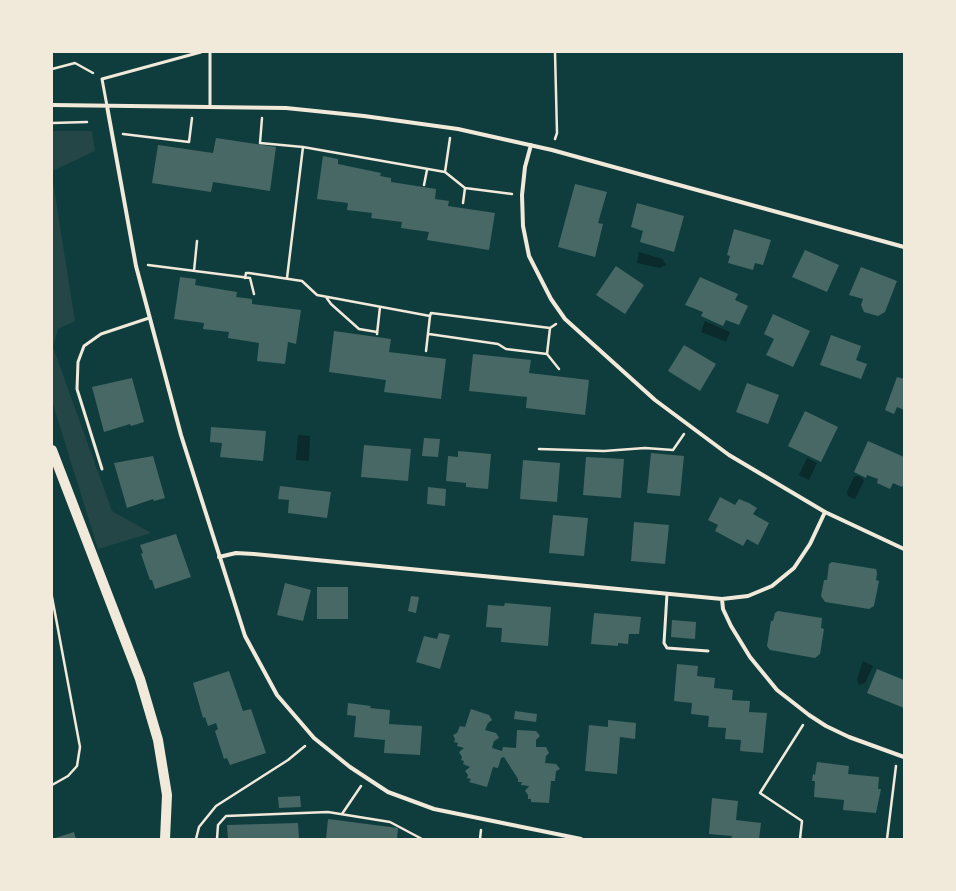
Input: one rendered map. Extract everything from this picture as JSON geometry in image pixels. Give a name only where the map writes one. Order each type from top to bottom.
[{"type":"main road","points":[[52,450],[140,679],[154,725],[167,795],[165,839]]},
{"type":"street","points":[[52,105],[263,108],[364,116],[451,128],[552,150],[904,247]]},
{"type":"street","points":[[107,106],[136,266],[181,435],[245,636],[276,695],[314,738],[350,767],[388,792],[434,809],[581,839]]},
{"type":"street","points":[[531,145],[525,167],[522,195],[523,226],[529,256],[550,299],[565,319],[655,400],[729,455],[826,512],[904,549]]},
{"type":"street","points":[[219,557],[236,553],[254,554],[722,599],[748,596],[772,586],[794,568],[810,544],[826,512]]},
{"type":"street","points":[[722,599],[723,608],[731,626],[750,657],[777,690],[809,716],[849,737],[904,757]]},
{"type":"lane","points":[[107,106],[102,79],[201,52]]},
{"type":"lane","points":[[210,52],[210,107]]},
{"type":"lane","points":[[102,469],[77,389],[78,362],[84,346],[101,334],[149,318]]},
{"type":"lane","points":[[667,594],[664,643],[667,648],[708,651]]},
{"type":"path","points":[[552,150],[557,133],[555,52]]},
{"type":"path","points":[[52,69],[75,63],[84,66],[102,79]]},
{"type":"path","points":[[263,108],[260,143],[303,147],[445,172],[465,188],[522,195]]},
{"type":"path","points":[[123,134],[189,142],[193,115]]},
{"type":"path","points":[[52,123],[87,122]]},
{"type":"path","points":[[445,172],[451,128]]},
{"type":"path","points":[[287,278],[303,147]]},
{"type":"path","points":[[424,185],[427,169]]},
{"type":"path","points":[[463,203],[465,188]]},
{"type":"path","points":[[194,271],[197,241]]},
{"type":"path","points":[[136,266],[147,265],[250,278],[254,294]]},
{"type":"path","points":[[245,278],[246,273],[302,281],[317,295],[430,316],[431,313],[550,328],[565,319]]},
{"type":"path","points":[[326,297],[331,304],[359,329],[377,333],[380,307]]},
{"type":"path","points":[[426,351],[430,316]]},
{"type":"path","points":[[547,354],[550,328]]},
{"type":"path","points":[[429,334],[498,344],[506,349],[547,354],[559,369]]},
{"type":"path","points":[[539,449],[604,451],[645,448],[673,450],[690,426]]},
{"type":"path","points":[[52,597],[80,747],[77,766],[68,776],[52,785]]},
{"type":"path","points":[[800,839],[802,821],[760,792],[809,716]]},
{"type":"path","points":[[196,839],[199,827],[216,806],[288,760],[314,738]]},
{"type":"path","points":[[887,839],[897,764]]},
{"type":"path","points":[[342,814],[354,796]]},
{"type":"path","points":[[217,839],[218,825],[226,816],[328,812],[390,822],[422,839]]},
{"type":"shaded area","points":[[52,131],[92,131],[95,151],[52,171]]},
{"type":"shaded area","points":[[52,176],[75,321],[58,329],[53,347],[112,511],[151,533],[98,549],[52,401]]},
{"type":"shaded area","points":[[639,252],[662,259],[666,265],[660,268],[637,263]]},
{"type":"shaded area","points":[[705,321],[730,332],[726,342],[701,332]]},
{"type":"shaded area","points":[[298,435],[310,436],[309,461],[296,460]]},
{"type":"shaded area","points":[[807,458],[817,463],[809,480],[799,475]]},
{"type":"shaded area","points":[[858,476],[864,481],[855,499],[848,496],[847,492],[854,477]]},
{"type":"shaded area","points":[[863,661],[873,666],[865,683],[859,685],[857,679]]},
{"type":"building","points":[[216,138],[276,147],[270,191],[213,182],[211,192],[152,183],[158,145],[213,153]]},
{"type":"building","points":[[323,156],[338,159],[338,164],[381,173],[380,176],[391,178],[391,182],[436,189],[435,199],[449,201],[448,206],[495,213],[489,250],[427,240],[429,232],[401,228],[402,222],[371,218],[372,213],[347,210],[348,203],[317,199]]},
{"type":"building","points":[[575,184],[607,192],[598,223],[603,224],[595,257],[558,247]]},
{"type":"building","points":[[637,203],[684,216],[674,252],[640,242],[643,231],[631,227]]},
{"type":"building","points":[[734,229],[771,240],[763,265],[755,263],[753,270],[728,263],[730,256],[727,255]]},
{"type":"building","points":[[805,250],[839,265],[827,292],[792,277]]},
{"type":"building","points":[[616,266],[644,285],[625,314],[596,295]]},
{"type":"building","points":[[861,267],[897,281],[885,312],[878,316],[864,312],[861,305],[863,299],[849,295]]},
{"type":"building","points":[[180,277],[196,279],[195,285],[237,292],[236,297],[252,299],[252,304],[301,310],[296,344],[288,342],[285,364],[257,361],[259,343],[228,338],[229,332],[203,329],[204,323],[174,319]]},
{"type":"building","points":[[700,277],[738,294],[735,300],[748,306],[739,325],[726,320],[723,326],[701,316],[703,312],[685,305]]},
{"type":"building","points":[[773,314],[810,331],[793,367],[766,355],[774,339],[764,334]]},
{"type":"building","points":[[334,331],[391,339],[389,352],[446,359],[441,399],[384,392],[386,380],[329,372]]},
{"type":"building","points":[[831,335],[861,346],[856,360],[867,364],[861,379],[820,365]]},
{"type":"building","points":[[684,345],[716,364],[700,391],[668,371]]},
{"type":"building","points":[[473,354],[531,360],[529,373],[589,380],[585,415],[526,408],[527,397],[469,391]]},
{"type":"building","points":[[897,377],[904,379],[904,410],[897,407],[894,414],[885,410]]},
{"type":"building","points":[[132,378],[144,422],[131,426],[130,424],[104,432],[92,387]]},
{"type":"building","points":[[747,383],[779,395],[768,424],[736,412]]},
{"type":"building","points":[[805,411],[838,427],[821,462],[788,446]]},
{"type":"building","points":[[211,427],[266,431],[263,461],[220,457],[222,443],[210,442]]},
{"type":"building","points":[[424,438],[440,439],[438,457],[422,456]]},
{"type":"building","points":[[868,441],[904,457],[904,484],[902,487],[893,483],[890,489],[877,483],[878,479],[867,475],[866,478],[854,472]]},
{"type":"building","points":[[364,445],[411,449],[408,481],[361,477]]},
{"type":"building","points":[[458,451],[491,454],[488,489],[466,487],[466,483],[446,481],[448,456],[458,457]]},
{"type":"building","points":[[651,453],[684,456],[680,496],[647,493]]},
{"type":"building","points":[[153,456],[165,498],[154,501],[153,499],[127,508],[114,463]]},
{"type":"building","points":[[586,457],[624,459],[621,498],[583,495]]},
{"type":"building","points":[[523,460],[560,463],[557,502],[520,499]]},
{"type":"building","points":[[280,486],[331,492],[327,518],[288,513],[289,500],[278,499]]},
{"type":"building","points":[[428,487],[446,489],[445,506],[427,504]]},
{"type":"building","points":[[720,497],[735,505],[739,499],[749,503],[757,508],[753,514],[769,523],[758,545],[747,539],[743,546],[715,531],[718,525],[708,520]]},
{"type":"building","points":[[553,515],[588,518],[584,556],[549,553]]},
{"type":"building","points":[[634,522],[669,525],[665,564],[631,561]]},
{"type":"building","points":[[176,534],[191,577],[155,589],[152,580],[150,580],[141,554],[143,553],[140,545]]},
{"type":"building","points":[[832,562],[876,569],[876,580],[879,581],[874,606],[869,609],[825,602],[821,596],[824,580],[827,580],[829,564]]},
{"type":"building","points":[[285,583],[311,590],[303,621],[277,615]]},
{"type":"building","points":[[317,587],[348,587],[348,619],[317,619]]},
{"type":"building","points":[[411,596],[419,597],[416,613],[408,611]]},
{"type":"building","points":[[505,603],[551,607],[548,646],[501,642],[502,628],[486,627],[488,605],[504,606]]},
{"type":"building","points":[[778,611],[822,618],[821,628],[824,629],[820,654],[815,658],[770,650],[767,646],[771,621],[773,621],[775,613]]},
{"type":"building","points":[[594,613],[641,617],[639,634],[629,634],[628,644],[618,643],[618,646],[591,644]]},
{"type":"building","points":[[672,620],[696,622],[695,639],[671,637]]},
{"type":"building","points":[[439,633],[450,635],[440,669],[416,662],[424,636],[437,639]]},
{"type":"building","points":[[677,664],[698,666],[697,676],[715,678],[714,688],[733,690],[732,700],[750,701],[749,712],[767,713],[763,753],[740,751],[741,740],[725,739],[726,728],[708,727],[709,716],[691,714],[692,703],[674,701]]},
{"type":"building","points":[[877,669],[904,680],[904,708],[867,693]]},
{"type":"building","points":[[229,671],[243,711],[251,709],[266,753],[230,765],[227,758],[224,759],[215,731],[218,729],[216,723],[208,726],[205,717],[203,718],[193,683]]},
{"type":"building","points":[[348,703],[371,706],[370,708],[390,710],[389,724],[422,726],[420,755],[384,753],[385,740],[354,737],[356,716],[347,715]]},
{"type":"building","points":[[471,709],[489,715],[492,720],[488,723],[485,730],[496,733],[499,738],[494,741],[492,748],[502,751],[503,747],[516,748],[517,730],[536,731],[540,736],[536,740],[536,747],[546,747],[549,753],[546,756],[545,763],[556,764],[560,769],[556,771],[555,781],[551,781],[549,803],[531,802],[531,799],[528,799],[528,795],[525,791],[529,786],[521,785],[522,782],[518,782],[518,779],[504,757],[501,758],[498,768],[493,767],[487,787],[469,782],[471,779],[467,778],[468,775],[465,771],[470,767],[463,764],[464,761],[461,760],[462,757],[459,752],[464,748],[457,746],[458,743],[454,742],[455,739],[453,735],[457,733],[460,726],[465,727]]},
{"type":"building","points":[[515,711],[537,714],[536,722],[514,719]]},
{"type":"building","points":[[608,720],[636,723],[635,739],[620,737],[617,774],[585,771],[589,725],[608,727]]},
{"type":"building","points":[[817,762],[849,766],[848,774],[879,777],[878,789],[881,789],[876,813],[843,810],[844,800],[814,797],[815,781],[812,781],[813,774],[815,775]]},
{"type":"building","points":[[300,796],[301,807],[279,808],[278,797]]},
{"type":"building","points":[[712,798],[738,801],[736,820],[761,823],[759,839],[731,839],[732,836],[709,834]]},
{"type":"building","points":[[328,819],[398,828],[397,839],[326,839]]},
{"type":"building","points":[[298,823],[299,839],[228,839],[227,825]]},
{"type":"building","points":[[74,832],[76,839],[52,839]]}]
